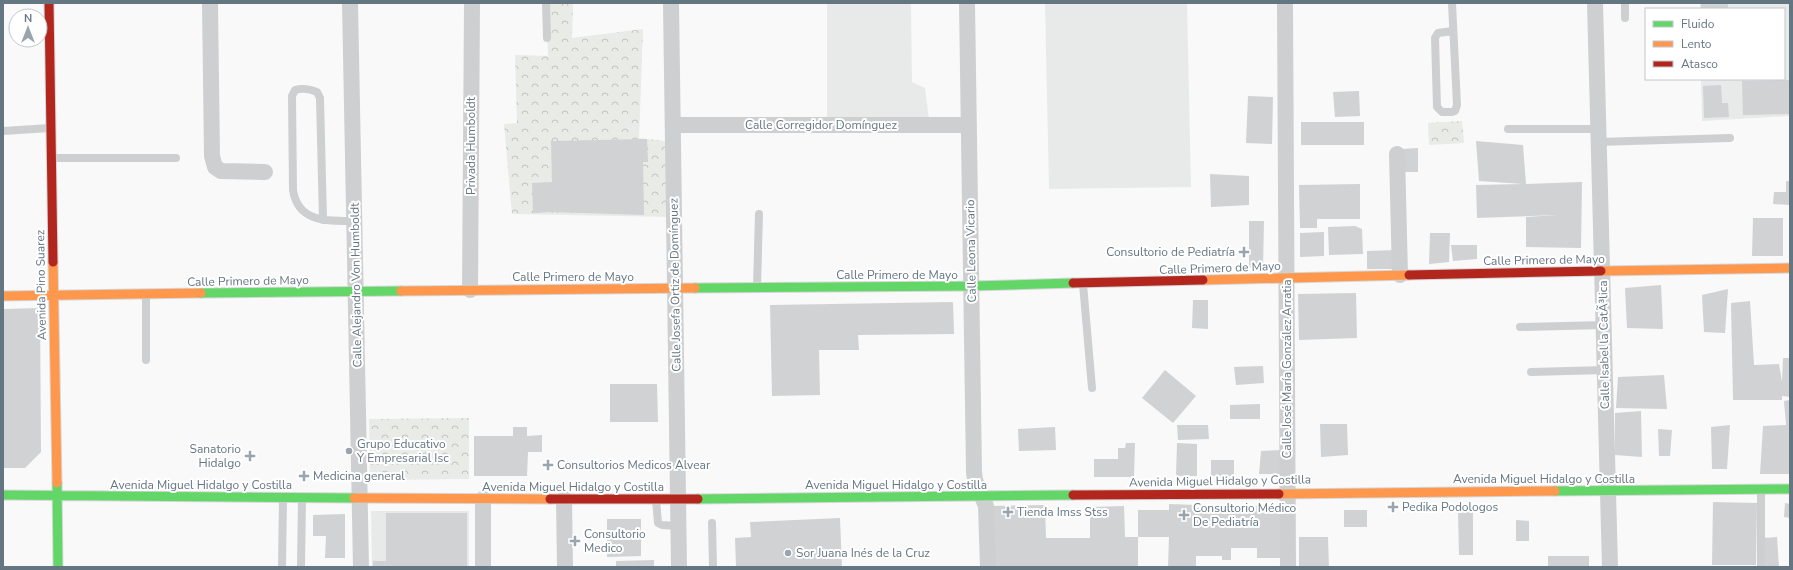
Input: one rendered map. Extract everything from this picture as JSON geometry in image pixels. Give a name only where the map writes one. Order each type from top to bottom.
[{"type":"main road","name":"Avenida Pino Suarez","points":[[49,3],[58,567]]},
{"type":"main road","name":"Calle Primero de Mayo","points":[[3,296],[356,291],[972,286],[1602,270],[1790,268]]},
{"type":"main road","name":"Avenida Miguel Hidalgo y Costilla","points":[[3,495],[283,498],[677,499],[1288,492],[1790,489]]},
{"type":"street","points":[[210,3],[212,156],[215,167],[221,171],[266,172]]},
{"type":"street","name":"Calle Alejandro Von Humboldt","points":[[350,3],[361,567]]},
{"type":"street","name":"Privada Humboldt","points":[[470,290],[472,3]]},
{"type":"street","name":"Calle Josefa Ortiz de Domínguez","points":[[671,3],[679,567]]},
{"type":"street","name":"Calle Leona Vicario","points":[[967,3],[974,472],[975,480],[983,496],[988,516],[988,567]]},
{"type":"street","name":"Calle José María González Arratia","points":[[1285,3],[1288,567]]},
{"type":"street","name":"Calle Isabel la CatÃ³lica","points":[[1595,3],[1610,567]]},
{"type":"street","name":"Calle Corregidor Domínguez","points":[[673,125],[969,125]]},
{"type":"street","points":[[1397,154],[1400,275]]},
{"type":"street","points":[[483,499],[483,567]]},
{"type":"street","points":[[564,499],[566,567]]},
{"type":"lane","points":[[546,3],[547,38]]},
{"type":"lane","points":[[1452,3],[1457,105],[1455,111],[1442,112],[1437,107],[1435,38],[1438,33],[1453,31]]},
{"type":"lane","points":[[1624,3],[1625,18]]},
{"type":"lane","points":[[323,220],[320,95],[312,89],[299,89],[295,90],[292,96],[293,190],[295,200],[306,213],[323,220],[355,221]]},
{"type":"lane","points":[[3,131],[51,128]]},
{"type":"lane","points":[[1508,129],[1598,135],[1730,138]]},
{"type":"lane","points":[[51,158],[176,158]]},
{"type":"lane","points":[[757,288],[759,214]]},
{"type":"lane","points":[[1083,284],[1092,388]]},
{"type":"lane","points":[[146,294],[146,360]]},
{"type":"lane","points":[[1520,327],[1604,325]]},
{"type":"lane","points":[[1531,372],[1605,370]]},
{"type":"lane","points":[[1760,567],[1761,489]]},
{"type":"lane","points":[[282,567],[283,498]]},
{"type":"lane","points":[[301,567],[302,498]]},
{"type":"lane","points":[[656,499],[658,523],[662,525],[678,526]]},
{"type":"lane","points":[[712,523],[713,567]]},
{"type":"shaded area","points":[[827,3],[911,3],[912,82],[925,88],[929,119],[827,119]]},
{"type":"shaded area","points":[[1045,3],[1187,3],[1191,187],[1049,189]]},
{"type":"shaded area","points":[[1700,3],[1790,3],[1790,116],[1702,121],[1701,80],[1785,80],[1785,8],[1700,8]]},
{"type":"shaded area","points":[[371,511],[469,511],[469,567],[372,567]]},
{"type":"green space","points":[[546,3],[573,3],[572,38],[643,29],[639,138],[673,142],[674,217],[512,214],[504,124],[517,123],[515,55],[548,56]]},
{"type":"green space","points":[[1462,121],[1464,143],[1429,145],[1428,123]]},
{"type":"green space","points":[[469,418],[469,479],[370,480],[369,419]]},
{"type":"building","points":[[1701,3],[1728,3],[1728,8],[1701,8]]},
{"type":"building","points":[[1790,80],[1790,114],[1743,115],[1742,81]]},
{"type":"building","points":[[1721,85],[1722,103],[1728,103],[1729,117],[1704,118],[1703,86]]},
{"type":"building","points":[[1359,91],[1360,116],[1335,117],[1333,92]]},
{"type":"building","points":[[1248,96],[1273,97],[1272,144],[1246,143]]},
{"type":"building","points":[[1301,122],[1364,122],[1364,145],[1301,145]]},
{"type":"building","points":[[647,139],[648,162],[643,162],[644,215],[552,212],[533,213],[532,183],[552,182],[551,141]]},
{"type":"building","points":[[1476,141],[1523,145],[1526,184],[1582,182],[1581,248],[1526,247],[1526,217],[1557,215],[1477,218],[1476,185],[1523,184],[1479,181]]},
{"type":"building","points":[[1418,148],[1418,172],[1401,172],[1402,149]]},
{"type":"building","points":[[1210,174],[1249,176],[1249,205],[1211,207]]},
{"type":"building","points":[[1786,181],[1790,181],[1790,205],[1773,204],[1774,192],[1786,192]]},
{"type":"building","points":[[1360,184],[1360,219],[1317,219],[1317,228],[1300,228],[1299,185]]},
{"type":"building","points":[[1753,218],[1783,218],[1783,256],[1752,256]]},
{"type":"building","points":[[1249,221],[1264,221],[1263,268],[1249,268]]},
{"type":"building","points":[[1355,226],[1362,229],[1363,254],[1329,255],[1328,227]]},
{"type":"building","points":[[1324,232],[1324,256],[1300,257],[1300,233]]},
{"type":"building","points":[[1430,233],[1450,233],[1449,262],[1429,264]]},
{"type":"building","points":[[1451,245],[1477,245],[1477,259],[1453,261]]},
{"type":"building","points":[[1397,250],[1397,269],[1367,269],[1367,251]]},
{"type":"building","points":[[1661,285],[1663,329],[1627,328],[1625,288]]},
{"type":"building","points":[[1728,289],[1725,333],[1704,332],[1702,295]]},
{"type":"building","points":[[1356,293],[1357,338],[1299,340],[1298,294]]},
{"type":"building","points":[[1193,300],[1208,300],[1208,329],[1192,328]]},
{"type":"building","points":[[1750,301],[1754,365],[1779,364],[1782,382],[1783,358],[1790,358],[1790,397],[1782,396],[1782,400],[1733,400],[1731,303]]},
{"type":"building","points":[[953,302],[954,334],[858,335],[859,350],[819,350],[820,395],[772,396],[770,305]]},
{"type":"building","points":[[40,308],[41,452],[25,468],[3,468],[3,309]]},
{"type":"building","points":[[1263,366],[1264,383],[1236,385],[1234,367]]},
{"type":"building","points":[[1165,370],[1196,396],[1173,423],[1142,398]]},
{"type":"building","points":[[1664,375],[1667,409],[1616,408],[1618,377]]},
{"type":"building","points":[[610,384],[657,384],[658,422],[610,422]]},
{"type":"building","points":[[1790,400],[1790,474],[1760,474],[1763,426],[1786,425],[1784,401]]},
{"type":"building","points":[[1260,404],[1260,419],[1230,419],[1230,405]]},
{"type":"building","points":[[1641,411],[1642,457],[1615,455],[1615,413]]},
{"type":"building","points":[[1320,424],[1347,424],[1348,455],[1321,457]]},
{"type":"building","points":[[1177,425],[1208,425],[1209,439],[1178,440]]},
{"type":"building","points":[[1730,425],[1727,469],[1712,469],[1711,427]]},
{"type":"building","points":[[513,427],[527,427],[527,436],[542,435],[542,452],[528,452],[527,476],[474,476],[474,436],[513,436]]},
{"type":"building","points":[[1055,427],[1056,450],[1019,451],[1018,429]]},
{"type":"building","points":[[1658,429],[1672,430],[1670,456],[1659,456]]},
{"type":"building","points":[[1126,443],[1135,443],[1134,477],[1094,477],[1094,459],[1118,459],[1118,448],[1125,448]]},
{"type":"building","points":[[1177,443],[1197,444],[1197,476],[1176,476]]},
{"type":"building","points":[[1282,450],[1284,474],[1259,474],[1261,451]]},
{"type":"building","points":[[1211,460],[1234,460],[1234,476],[1211,476]]},
{"type":"building","points":[[1713,502],[1757,503],[1756,565],[1712,565]]},
{"type":"building","points":[[1785,503],[1790,504],[1790,518],[1784,517]]},
{"type":"building","points":[[1169,504],[1197,505],[1197,508],[1222,509],[1222,505],[1286,507],[1286,558],[1257,558],[1257,548],[1231,548],[1231,560],[1222,560],[1222,556],[1196,556],[1196,567],[1168,567],[1169,537],[1138,537],[1138,510],[1169,510]]},
{"type":"building","points":[[1045,505],[1046,538],[1090,538],[1090,507],[1124,506],[1125,537],[1138,537],[1138,567],[994,567],[992,506]]},
{"type":"building","points":[[1344,510],[1367,510],[1367,527],[1344,527]]},
{"type":"building","points":[[1473,510],[1473,555],[1459,555],[1458,511]]},
{"type":"building","points":[[386,513],[467,513],[467,567],[373,567],[373,561],[386,561]]},
{"type":"building","points":[[345,514],[345,558],[325,558],[326,536],[313,536],[313,515]]},
{"type":"building","name":"Sor Juana Inés de la Cruz","points":[[840,518],[842,567],[736,567],[735,538],[751,537],[750,522]]},
{"type":"building","points":[[607,519],[641,519],[641,556],[607,557]]},
{"type":"building","points":[[1516,520],[1529,521],[1529,541],[1516,541]]},
{"type":"building","points":[[1299,537],[1328,537],[1329,567],[1299,567]]},
{"type":"building","points":[[1777,537],[1779,567],[1765,567],[1763,538]]},
{"type":"building","points":[[1548,556],[1589,556],[1589,567],[1548,567]]},
{"type":"building","points":[[654,560],[654,567],[616,567],[616,561]]},
{"type":"traffic: fast","points":[[695,288],[972,286],[1073,283]]},
{"type":"traffic: fast","points":[[201,293],[401,291]]},
{"type":"traffic: fast","points":[[57,483],[58,567]]},
{"type":"traffic: fast","points":[[1555,491],[1790,489]]},
{"type":"traffic: fast","points":[[3,495],[354,498]]},
{"type":"traffic: fast","points":[[698,499],[1073,495]]},
{"type":"traffic: slow","points":[[53,262],[57,483]]},
{"type":"traffic: slow","points":[[1601,271],[1790,268]]},
{"type":"traffic: slow","points":[[1203,280],[1409,275]]},
{"type":"traffic: slow","points":[[401,291],[695,288]]},
{"type":"traffic: slow","points":[[3,296],[201,293]]},
{"type":"traffic: slow","points":[[1279,494],[1555,491]]},
{"type":"traffic: slow","points":[[354,498],[550,499]]},
{"type":"traffic: jam","points":[[49,3],[53,262]]},
{"type":"traffic: jam","points":[[1409,275],[1601,271]]},
{"type":"traffic: jam","points":[[1073,283],[1203,280]]},
{"type":"traffic: jam","points":[[1073,495],[1279,494]]},
{"type":"traffic: jam","points":[[550,499],[698,499]]},
{"type":"place","name":"Consultorio de Pediatría","points":[[1244,252]]},
{"type":"place","name":"Grupo Educativo Y Empresarial Isc","points":[[349,451]]},
{"type":"place","name":"Sanatorio Hidalgo","points":[[250,456]]},
{"type":"place","name":"Consultorios Medicos Alvear","points":[[548,465]]},
{"type":"place","name":"Medicina general","points":[[304,476]]},
{"type":"place","name":"Pedika Podologos","points":[[1393,507]]},
{"type":"place","name":"Tienda Imss Stss","points":[[1008,512]]},
{"type":"place","name":"Consultorio Médico De Pediatría","points":[[1184,515]]},
{"type":"place","name":"Consultorio Medico","points":[[575,541]]},
{"type":"place","name":"Sor Juana Inés de la Cruz","points":[[788,553]]}]
